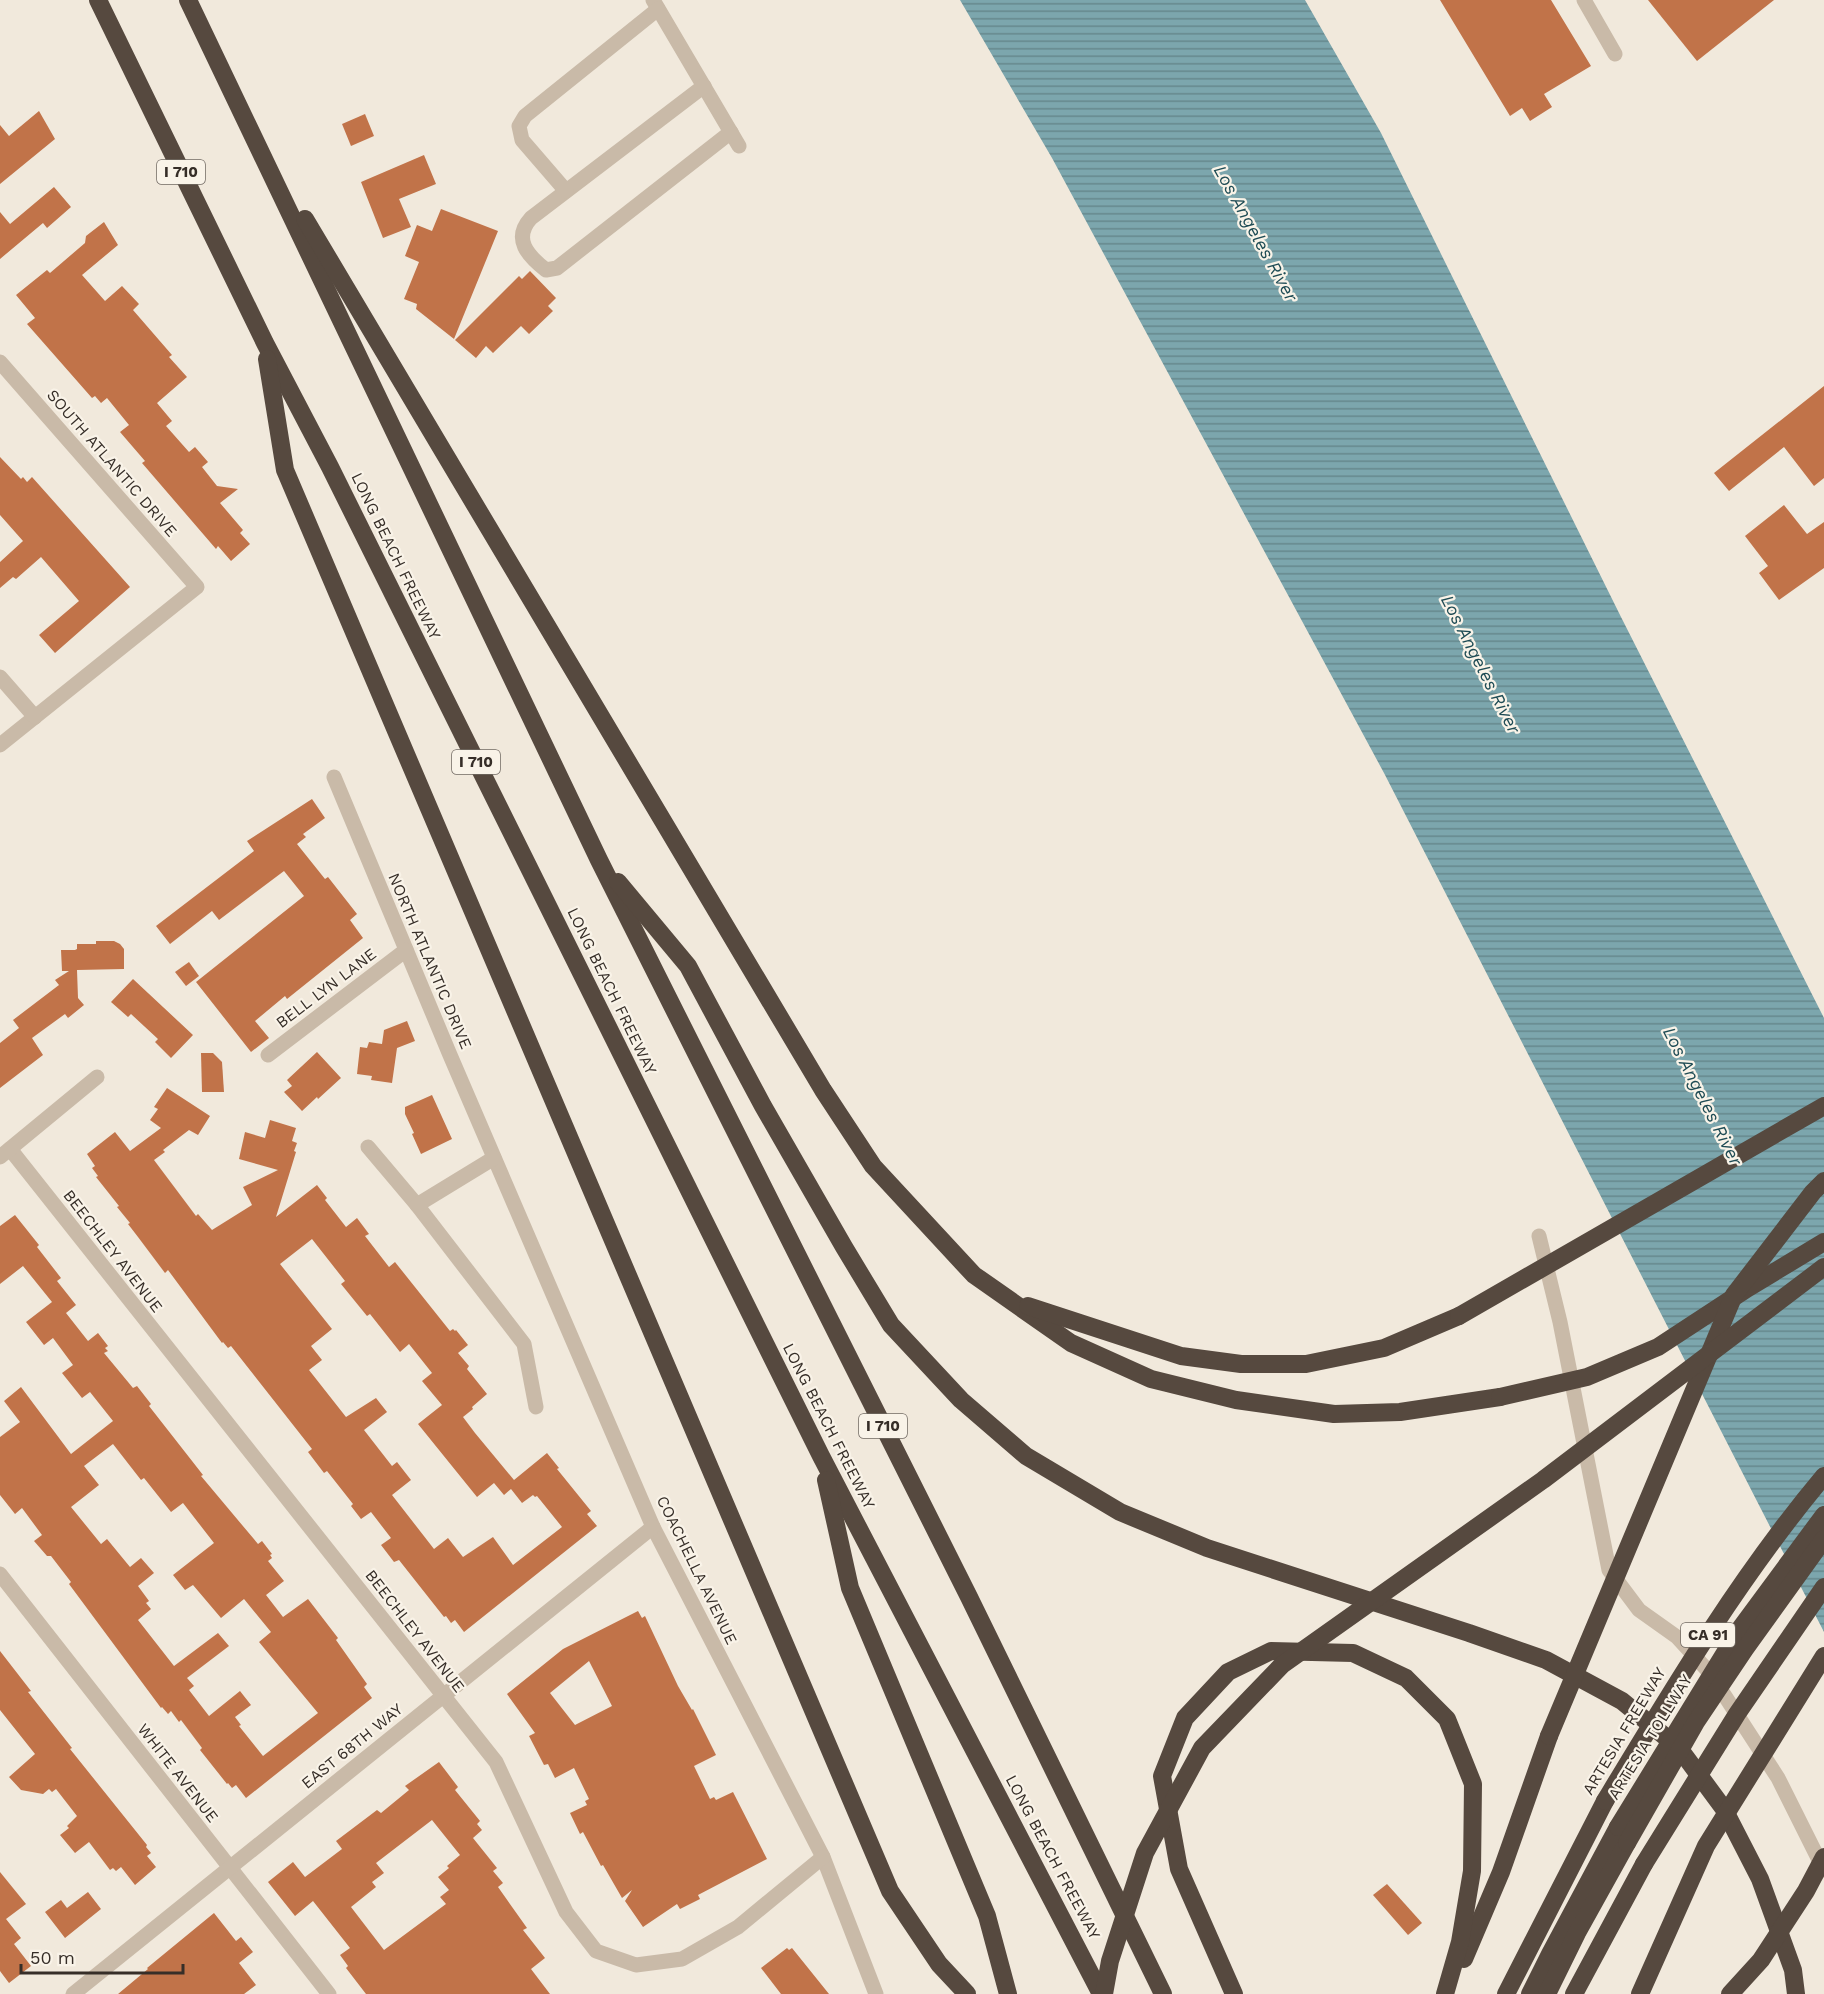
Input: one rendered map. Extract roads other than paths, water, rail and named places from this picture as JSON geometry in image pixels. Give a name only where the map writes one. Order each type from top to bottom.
[{"type":"highway","name":"LONG BEACH FREEWAY","points":[[98,0],[264,343],[330,467],[821,1456],[1103,1994]]},
{"type":"highway","name":"I 710","points":[[188,0],[599,860],[969,1596],[1163,1994]]},
{"type":"highway","points":[[248,122],[823,1090],[873,1166],[974,1275],[1005,1298],[1071,1343],[1151,1379],[1236,1401],[1334,1414],[1400,1412],[1500,1397],[1587,1377],[1658,1347],[1824,1242]]},
{"type":"highway","points":[[264,343],[285,470],[890,1891],[939,1964],[967,1994]]},
{"type":"highway","points":[[599,860],[688,966],[764,1106],[891,1325],[961,1400],[1026,1456],[1120,1512],[1207,1548],[1546,1660],[1622,1701],[1679,1748],[1724,1809],[1760,1879],[1793,1970],[1796,1994]]},
{"type":"highway","points":[[1005,1298],[1181,1356],[1241,1364],[1306,1364],[1384,1348],[1459,1316],[1824,1106]]},
{"type":"highway","points":[[1447,1994],[1501,1872],[1549,1736],[1734,1295],[1813,1192],[1824,1181]]},
{"type":"highway","points":[[1103,1994],[1110,1961],[1144,1853],[1202,1749],[1282,1665],[1543,1480],[1824,1267]]},
{"type":"highway","points":[[821,1456],[850,1588],[987,1916],[1008,1994]]},
{"type":"highway","name":"ARTESIA FREEWAY","points":[[1506,1994],[1605,1801],[1682,1672],[1794,1512],[1824,1476]]},
{"type":"highway","name":"ARTESIA TOLLWAY","points":[[1530,1994],[1739,1630],[1824,1515]]},
{"type":"highway","name":"ARTESIA TOLLWAY","points":[[1547,1994],[1622,1835],[1745,1649],[1824,1539]]},
{"type":"highway","points":[[1574,1994],[1644,1864],[1737,1714],[1824,1587]]},
{"type":"highway","points":[[1234,1994],[1179,1869],[1162,1776],[1185,1718],[1228,1672],[1271,1652],[1353,1653],[1406,1678],[1447,1719],[1473,1784],[1473,1817],[1472,1871],[1460,1942],[1447,1994]]},
{"type":"highway","points":[[1640,1994],[1706,1846],[1824,1656]]},
{"type":"highway","points":[[1730,1994],[1761,1960],[1806,1891],[1824,1857]]},
{"type":"street","points":[[1584,0],[1615,54]]},
{"type":"street","points":[[566,191],[522,140],[519,126],[525,116],[655,5],[739,146]]},
{"type":"street","points":[[704,86],[531,218],[524,225],[522,237],[525,248],[534,261],[546,270],[557,268],[731,132]]},
{"type":"street","name":"SOUTH ATLANTIC DRIVE","points":[[0,362],[197,587],[34,717]]},
{"type":"street","points":[[0,678],[34,717],[0,745]]},
{"type":"street","name":"NORTH ATLANTIC DRIVE","points":[[334,777],[494,1158]]},
{"type":"street","name":"BELL LYN LANE","points":[[268,1055],[406,950]]},
{"type":"street","points":[[5,1153],[97,1077]]},
{"type":"street","points":[[368,1147],[417,1205],[524,1344],[536,1407]]},
{"type":"street","name":"BEECHLEY AVENUE","points":[[5,1153],[496,1762],[566,1912],[596,1951],[636,1965],[682,1959],[738,1927],[823,1857]]},
{"type":"street","points":[[417,1205],[494,1158]]},
{"type":"street","name":"COACHELLA AVENUE","points":[[494,1158],[653,1527],[823,1857],[876,1994]]},
{"type":"street","points":[[1539,1236],[1560,1322],[1609,1570],[1639,1611],[1677,1637],[1710,1673],[1778,1778],[1824,1870]]},
{"type":"street","name":"EAST 68TH WAY","points":[[73,1994],[653,1527]]},
{"type":"street","name":"WHITE AVENUE","points":[[0,1574],[329,1994]]},
{"type":"water","name":"Los Angeles River","points":[[960,0],[1305,0],[1381,133],[1621,617],[1824,1018],[1824,1632],[1384,773],[1052,158]]}]
